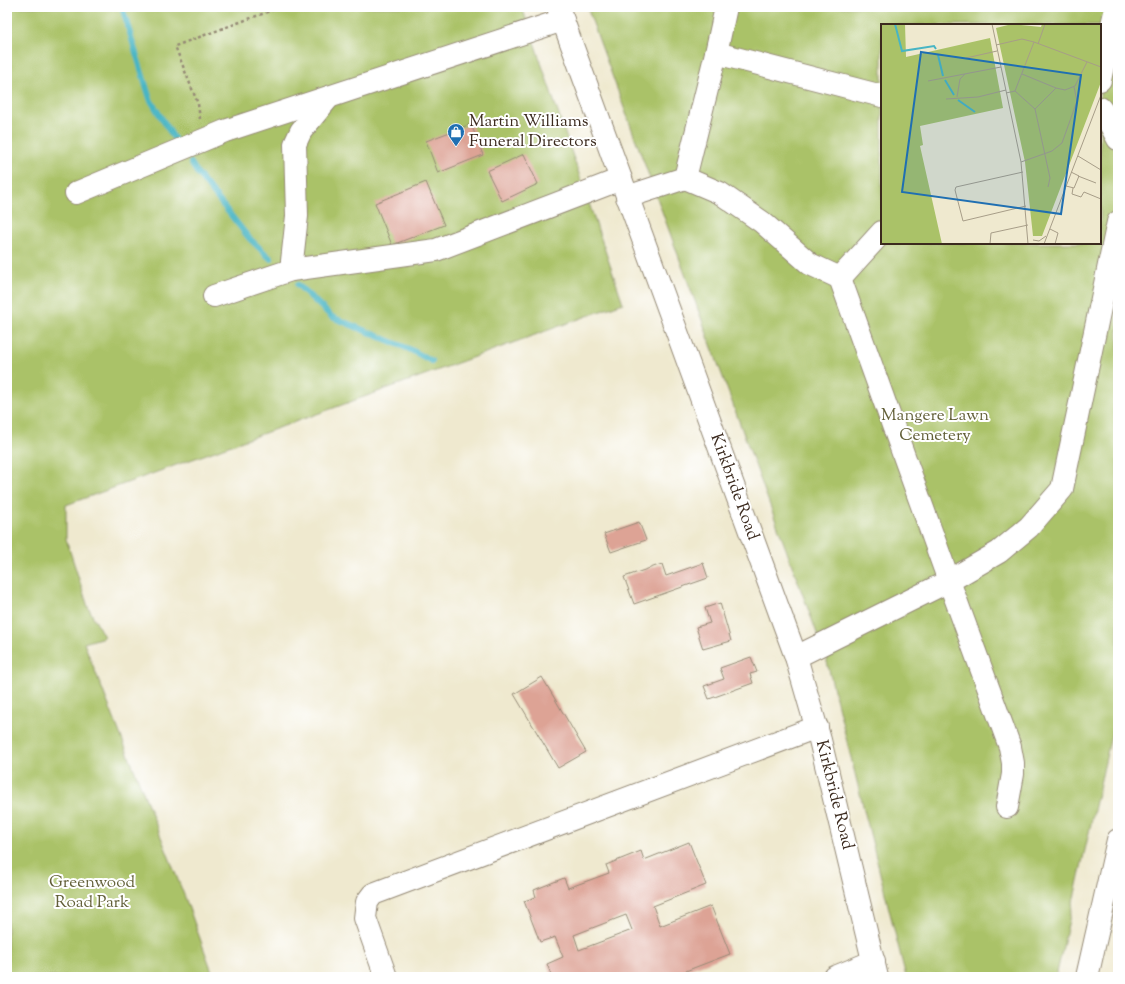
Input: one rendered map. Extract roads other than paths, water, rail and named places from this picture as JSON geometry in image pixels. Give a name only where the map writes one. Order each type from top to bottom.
[{"type":"street","points":[[686,178],[726,7]]},
{"type":"street","points":[[1101,75],[1116,7]]},
{"type":"street","points":[[76,194],[225,131],[329,97],[560,14]]},
{"type":"street","name":"Kirkbride Road","points":[[560,14],[796,657],[817,727],[876,969]]},
{"type":"street","points":[[716,53],[881,96]]},
{"type":"street","points":[[292,270],[297,216],[295,144],[301,132],[329,97]]},
{"type":"street","points":[[1101,109],[1118,139]]},
{"type":"street","points":[[214,296],[292,270],[436,250],[624,188],[686,178],[720,194],[762,222],[810,264],[840,278],[1010,746],[1013,774],[1007,807]]},
{"type":"street","points":[[796,657],[949,581],[1000,552],[1029,527],[1062,489],[1118,222]]},
{"type":"street","points":[[840,278],[881,233]]},
{"type":"street","points":[[386,977],[365,918],[367,902],[373,894],[817,727]]},
{"type":"street","points":[[1087,977],[1112,894],[1118,840]]},
{"type":"street","points":[[834,977],[876,969]]},
{"type":"waterway","points":[[122,7],[150,99],[175,140]]},
{"type":"waterway","points":[[191,163],[249,238],[271,259]]},
{"type":"waterway","points":[[298,285],[332,317],[409,349],[432,361]]},
{"type":"place","name":"Martin Williams Funeral Directors","points":[[456,147]]},
{"type":"park label","name":"Mangere Lawn Cemetery","points":[[935,426]]},
{"type":"park label","name":"Greenwood Road Park","points":[[92,893]]}]
